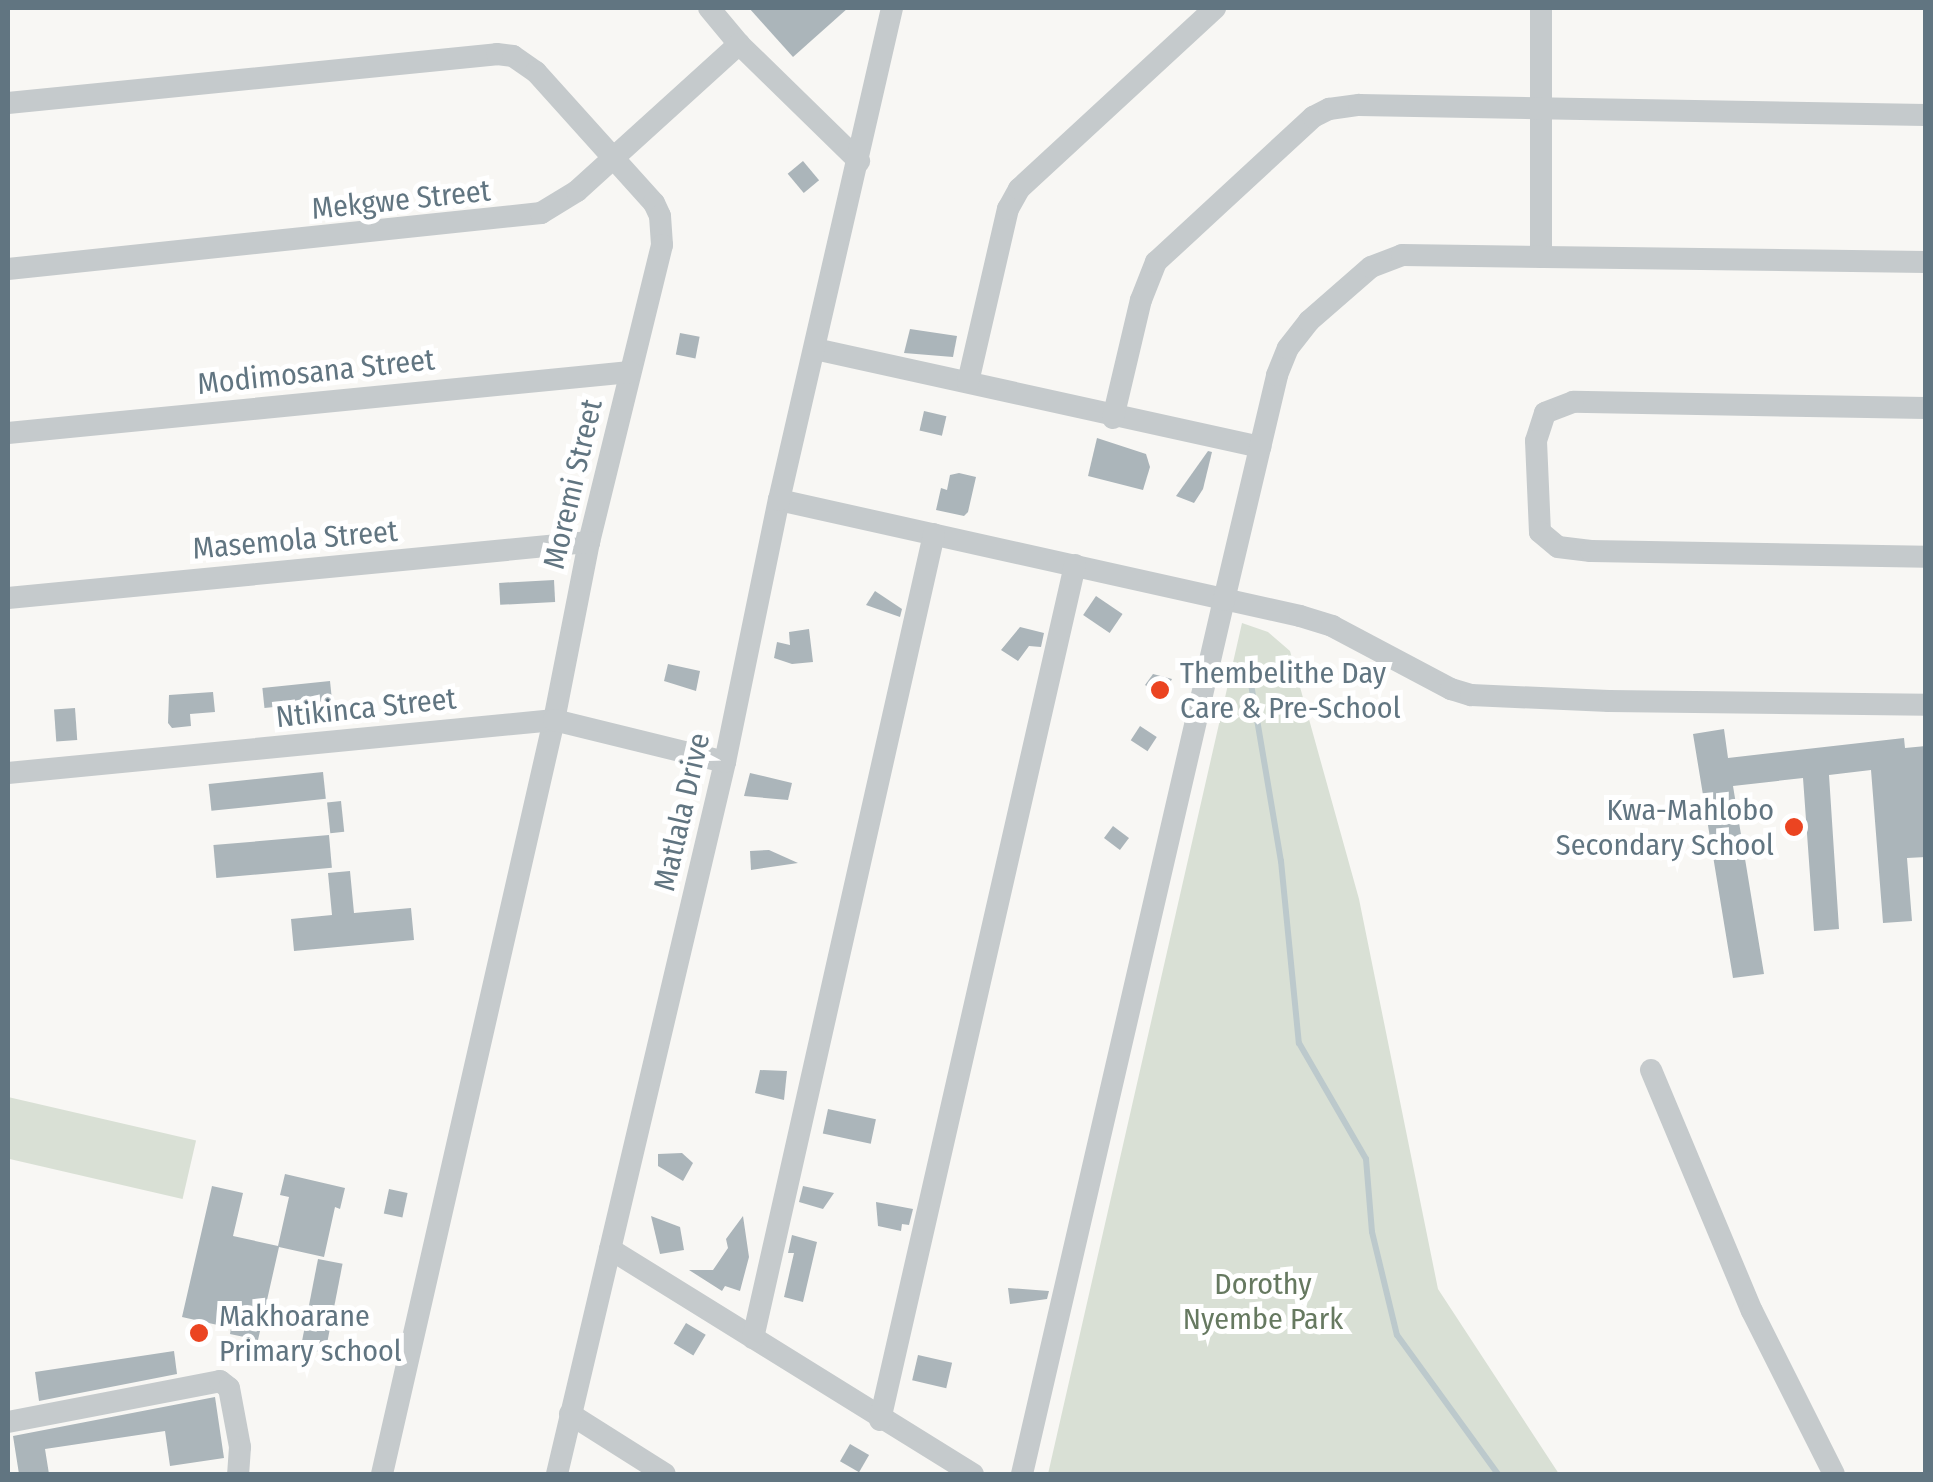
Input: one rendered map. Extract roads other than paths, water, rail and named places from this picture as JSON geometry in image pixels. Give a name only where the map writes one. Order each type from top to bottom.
[{"type":"street","points":[[709,8],[739,44],[859,160]]},
{"type":"street","name":"Matlala Drive","points":[[557,1474],[725,762],[779,500],[892,8]]},
{"type":"street","points":[[968,382],[1008,209],[1019,189],[1215,8]]},
{"type":"street","points":[[1541,8],[1541,258]]},
{"type":"street","name":"Mekgwe Street","points":[[8,269],[522,218],[556,205],[739,44]]},
{"type":"street","name":"Moremi Street","points":[[8,103],[497,54],[513,56],[536,72],[654,203],[662,231],[382,1474]]},
{"type":"street","points":[[1113,418],[1141,300],[1156,262],[1314,117],[1328,109],[1359,105],[1926,115]]},
{"type":"street","points":[[1022,1474],[1260,448],[1288,348],[1308,321],[1371,267],[1402,256],[1926,262]]},
{"type":"street","points":[[815,350],[1260,448]]},
{"type":"street","name":"Modimosana Street","points":[[8,433],[630,372]]},
{"type":"street","points":[[1926,408],[1573,402],[1545,413],[1536,442],[1540,532],[1558,547],[1591,552],[1926,556]]},
{"type":"street","points":[[779,500],[1332,626],[1451,689],[1472,695],[1926,705]]},
{"type":"street","points":[[753,1338],[934,534]]},
{"type":"street","name":"Masemola Street","points":[[8,598],[589,542]]},
{"type":"street","points":[[880,1420],[1075,565]]},
{"type":"street","name":"Ntikinca Street","points":[[8,773],[554,720],[725,762]]},
{"type":"street","points":[[1652,1070],[1752,1311],[1834,1474]]},
{"type":"street","points":[[610,1249],[880,1420],[973,1474]]},
{"type":"street","points":[[8,1422],[220,1381],[229,1388],[240,1447],[238,1474]]},
{"type":"street","points":[[570,1414],[665,1474]]},
{"type":"waterway","points":[[1250,678],[1281,861],[1299,1043],[1366,1159],[1372,1232],[1397,1335],[1498,1474]]},
{"type":"place","name":"Thembelithe Day Care & Pre-School","points":[[1160,690]]},
{"type":"place","name":"Kwa-Mahlobo Secondary School","points":[[1794,827]]},
{"type":"place","name":"Makhoarane Primary school","points":[[199,1333]]},
{"type":"park label","name":"Dorothy Nyembe Park","points":[[1263,1301]]}]
